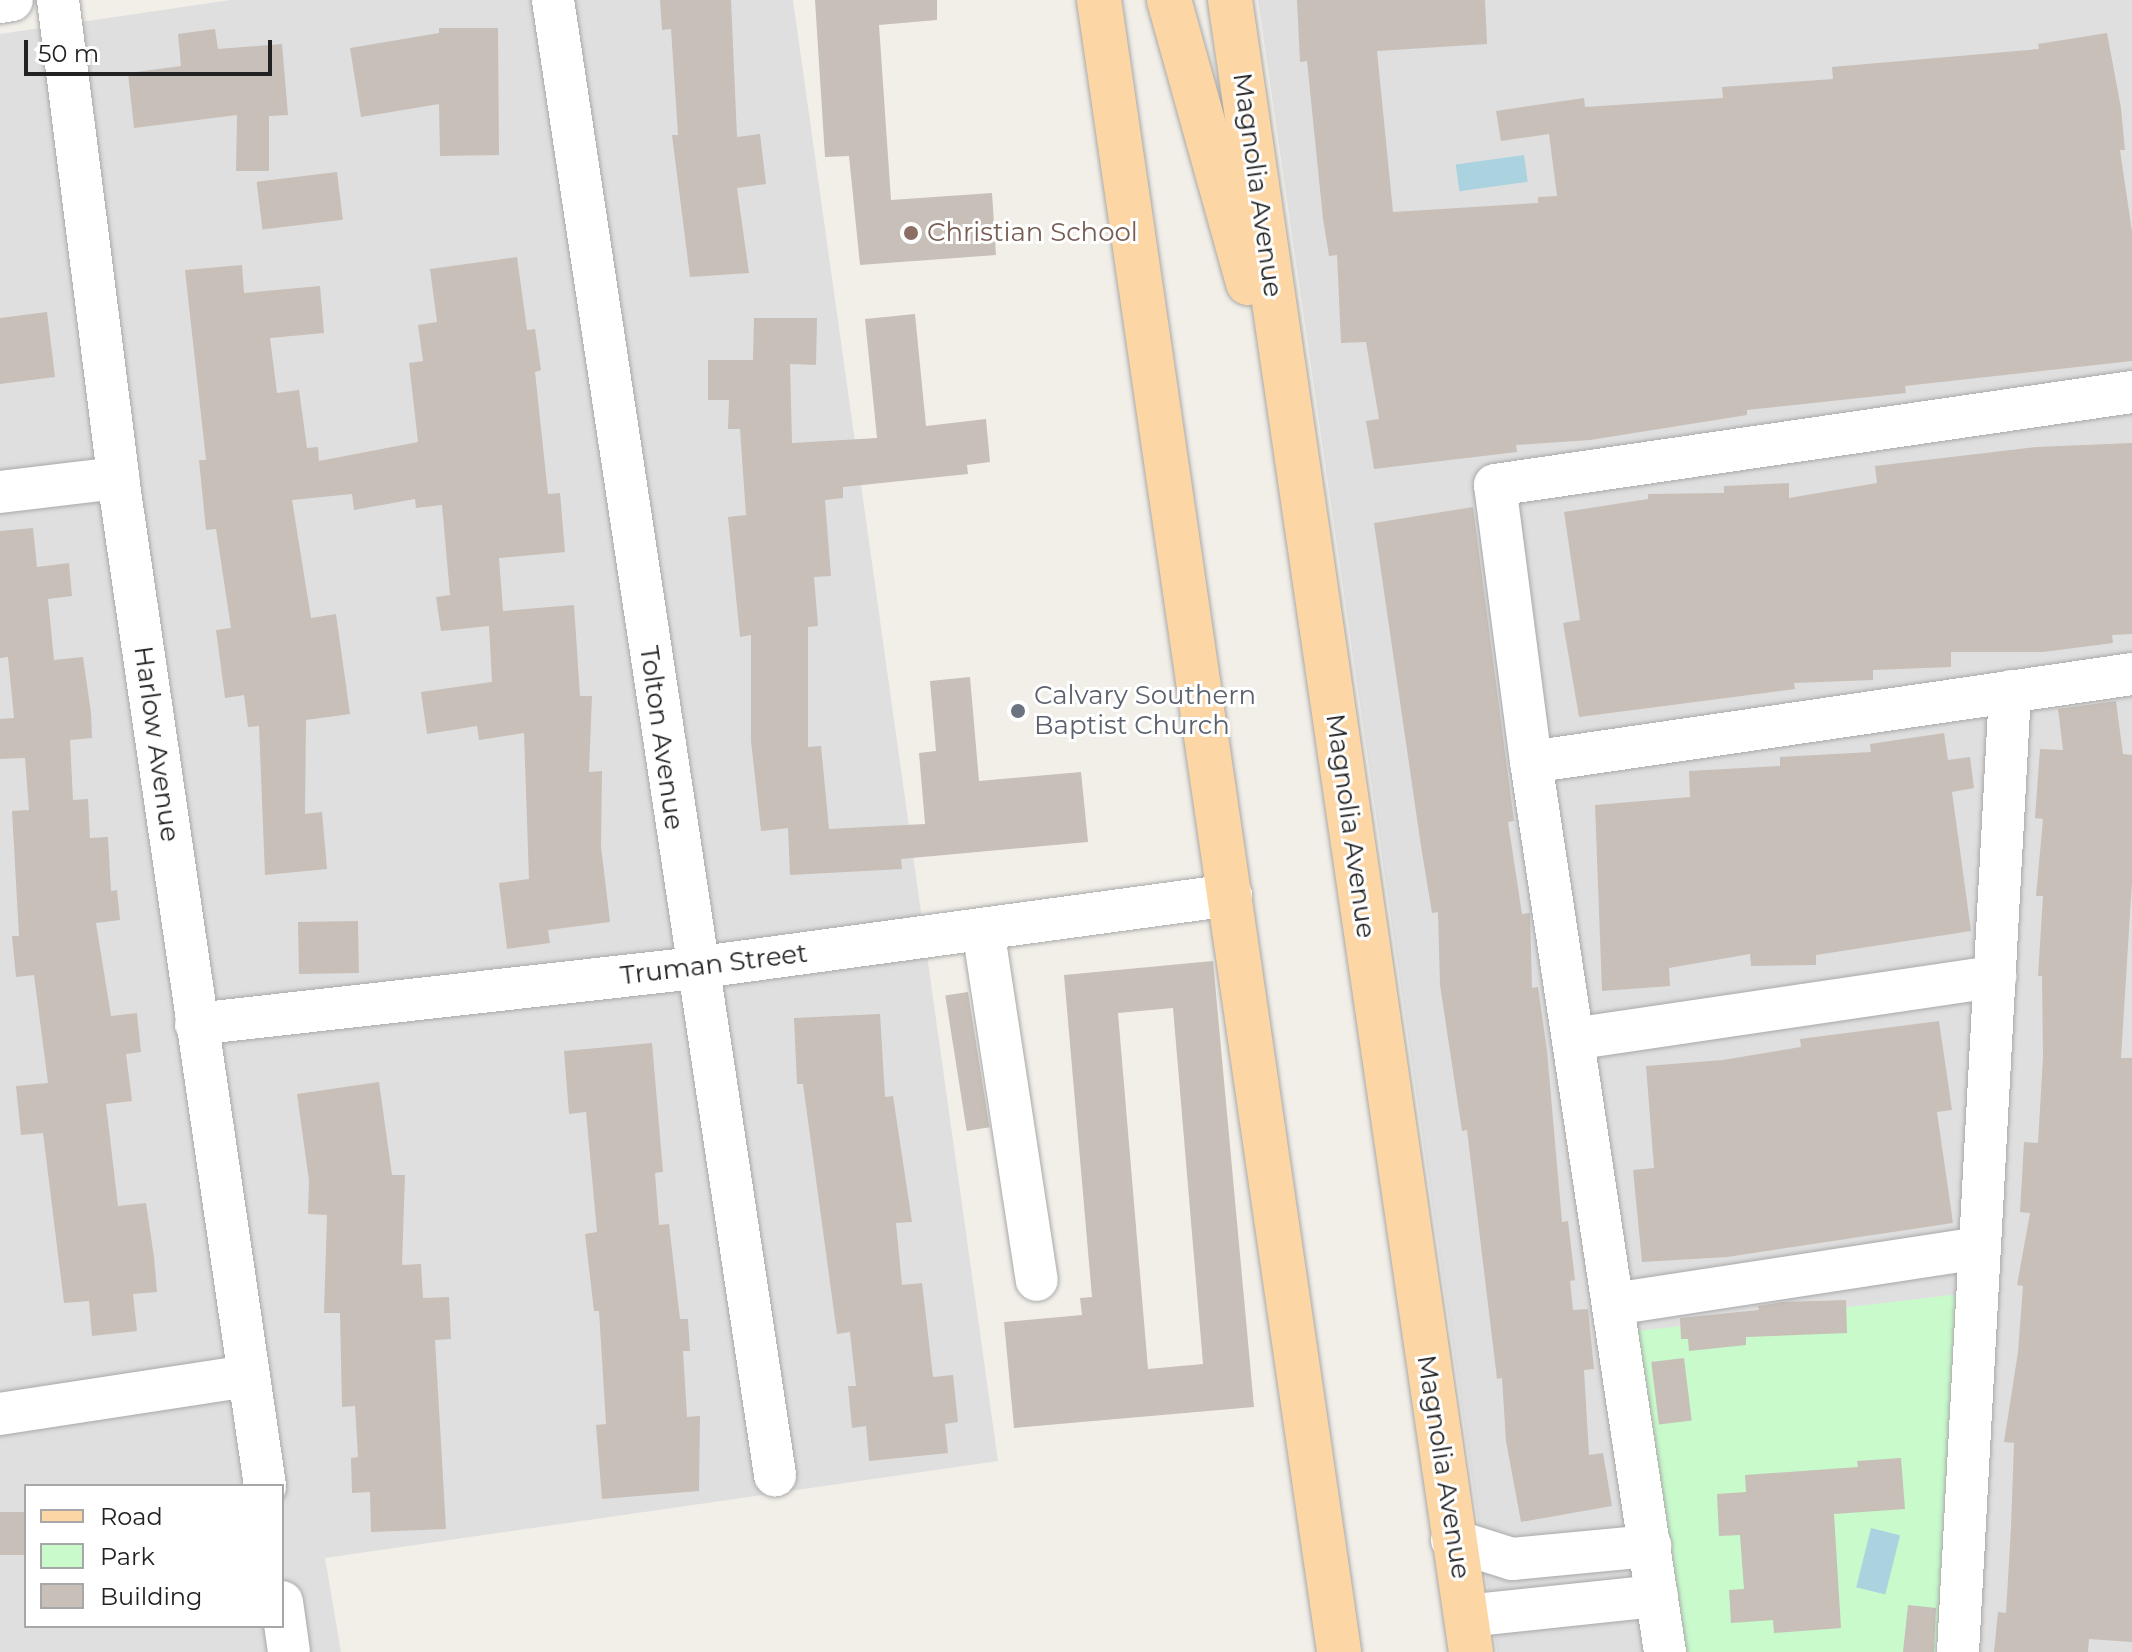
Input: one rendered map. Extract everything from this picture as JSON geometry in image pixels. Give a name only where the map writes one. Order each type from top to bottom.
[{"type":"main road","points":[[1099,0],[1339,1652]]},
{"type":"main road","points":[[1169,0],[1297,459]]},
{"type":"main road","name":"Magnolia Avenue","points":[[1230,0],[1468,1634]]},
{"type":"street","points":[[0,2],[12,0]]},
{"type":"street","name":"Harlow Avenue","points":[[58,0],[118,478],[265,1484]]},
{"type":"street","name":"Tolton Avenue","points":[[553,0],[695,968],[775,1475]]},
{"type":"street","points":[[1665,1652],[1531,762],[1495,485],[2132,392]]},
{"type":"street","points":[[0,492],[118,478]]},
{"type":"street","points":[[1531,762],[2132,674]]},
{"type":"street","points":[[1958,1652],[2010,691]]},
{"type":"street","name":"Truman Street","points":[[196,1024],[695,968],[1231,895]]},
{"type":"street","points":[[983,929],[1037,1280]]},
{"type":"street","points":[[1573,1039],[1995,977]]},
{"type":"street","points":[[1613,1304],[1980,1248]]},
{"type":"street","points":[[0,1414],[248,1376]]},
{"type":"street","points":[[1452,1540],[1512,1559],[1650,1546]]},
{"type":"street","points":[[1468,1634],[1657,1596]]},
{"type":"street","points":[[284,1616],[289,1652]]},
{"type":"shaded area","points":[[230,0],[793,0],[998,1461],[325,1558],[341,1652],[0,1652],[0,34]]},
{"type":"shaded area","points":[[1258,0],[2132,0],[2132,1652],[1497,1652]]},
{"type":"green space","points":[[1961,1294],[1941,1652],[1681,1652],[1637,1331]]},
{"type":"water","points":[[1524,155],[1528,182],[1459,191],[1456,165]]},
{"type":"water","points":[[1871,1528],[1900,1535],[1885,1594],[1856,1587]]},
{"type":"building","points":[[660,0],[731,0],[737,137],[760,134],[766,184],[737,188],[749,273],[690,277],[672,135],[678,135],[671,29],[662,30]]},
{"type":"building","points":[[815,0],[937,0],[937,20],[879,25],[891,200],[992,193],[996,255],[860,265],[849,156],[825,157]]},
{"type":"building","points":[[1297,0],[1485,0],[1487,44],[1377,51],[1393,212],[1538,203],[1538,197],[1557,196],[1549,134],[1501,141],[1496,111],[1584,98],[1585,107],[1723,98],[1722,87],[1833,79],[1832,67],[2039,49],[2038,44],[2107,33],[2121,108],[2125,150],[2120,150],[2132,232],[2132,361],[1905,386],[1906,393],[1747,410],[1747,415],[1590,440],[1516,445],[1517,452],[1374,469],[1366,421],[1379,419],[1366,342],[1341,343],[1337,255],[1329,256],[1323,219],[1307,61],[1300,62]]},
{"type":"building","points":[[439,28],[498,28],[499,155],[440,156],[439,104],[361,117],[350,48],[439,33]]},
{"type":"building","points":[[215,29],[218,49],[282,44],[288,115],[269,116],[269,171],[236,171],[237,115],[134,128],[128,73],[181,66],[178,34]]},
{"type":"building","points":[[337,172],[343,220],[262,230],[257,182]]},
{"type":"building","points":[[517,257],[527,330],[535,329],[541,370],[535,372],[548,494],[560,493],[565,552],[499,558],[503,611],[574,605],[580,696],[592,696],[589,772],[602,771],[601,846],[610,922],[548,930],[550,943],[507,949],[499,883],[529,879],[524,733],[479,740],[477,726],[427,734],[421,692],[492,682],[489,626],[441,631],[436,597],[450,595],[442,505],[416,508],[415,499],[354,510],[352,494],[292,500],[311,618],[336,614],[350,714],[306,720],[305,814],[322,812],[327,869],[265,875],[259,726],[248,727],[244,695],[225,698],[216,630],[231,628],[216,529],[206,530],[199,460],[206,460],[185,270],[242,265],[244,293],[320,286],[324,333],[270,338],[277,393],[299,390],[307,448],[318,447],[319,461],[418,442],[409,363],[423,361],[418,325],[437,322],[430,269]]},
{"type":"building","points":[[47,312],[55,377],[0,384],[0,318]]},
{"type":"building","points":[[915,314],[926,426],[986,419],[990,462],[967,465],[968,474],[843,487],[843,498],[825,500],[831,576],[814,577],[818,626],[808,627],[808,747],[821,746],[829,829],[925,824],[919,753],[936,751],[930,681],[970,677],[979,781],[1081,772],[1088,842],[901,859],[902,869],[790,875],[788,828],[761,831],[751,741],[751,635],[740,637],[728,517],[746,515],[740,429],[728,429],[729,400],[708,400],[708,360],[753,360],[754,318],[817,318],[816,365],[790,364],[792,443],[877,438],[865,319]]},
{"type":"building","points":[[2132,443],[2132,634],[2112,635],[2113,643],[2043,652],[1951,652],[1951,667],[1873,670],[1873,680],[1794,683],[1795,689],[1579,717],[1563,623],[1580,620],[1564,512],[1648,499],[1648,494],[1724,493],[1724,486],[1789,483],[1789,498],[1877,483],[1875,466],[2036,447]]},
{"type":"building","points":[[1473,507],[1514,821],[1508,822],[1522,914],[1530,913],[1532,988],[1538,987],[1547,1051],[1562,1222],[1568,1221],[1575,1280],[1570,1281],[1573,1310],[1588,1309],[1594,1369],[1584,1370],[1589,1455],[1603,1453],[1612,1506],[1521,1522],[1506,1441],[1502,1378],[1497,1379],[1467,1130],[1462,1131],[1440,985],[1438,912],[1432,913],[1374,523]]},
{"type":"building","points":[[33,528],[37,567],[69,563],[72,596],[48,599],[54,660],[83,657],[91,713],[92,738],[70,740],[73,800],[88,799],[90,838],[108,837],[111,891],[117,890],[120,920],[96,923],[111,1016],[137,1013],[141,1052],[126,1054],[132,1101],[106,1104],[118,1206],[146,1203],[157,1292],[133,1294],[137,1331],[92,1336],[89,1301],[64,1303],[43,1133],[21,1135],[16,1086],[48,1083],[34,975],[16,977],[12,936],[19,936],[12,811],[29,810],[25,758],[0,759],[0,719],[14,718],[8,657],[0,658],[0,531]]},
{"type":"building","points":[[2116,701],[2123,754],[2132,755],[2132,881],[2121,1058],[2132,1058],[2132,1642],[2089,1639],[2088,1652],[1994,1652],[1998,1612],[2006,1613],[2014,1443],[2004,1442],[2018,1352],[2023,1286],[2017,1285],[2030,1213],[2020,1212],[2024,1142],[2038,1143],[2043,1057],[2042,976],[2038,976],[2043,896],[2036,896],[2043,819],[2035,818],[2040,749],[2063,750],[2058,709]]},
{"type":"building","points":[[1944,733],[1948,760],[1970,757],[1974,788],[1952,792],[1971,931],[1816,955],[1816,965],[1751,966],[1750,954],[1669,968],[1670,986],[1602,991],[1595,805],[1690,797],[1689,771],[1780,766],[1780,757],[1871,752],[1870,744]]},
{"type":"building","points":[[358,921],[359,973],[299,974],[298,922]]},
{"type":"building","points":[[1213,961],[1254,1407],[1014,1428],[1004,1322],[1082,1315],[1080,1298],[1092,1297],[1064,975]],"holes":[[[1173,1008],[1203,1364],[1148,1369],[1118,1013]]]},
{"type":"building","points":[[968,992],[989,1127],[967,1131],[945,996]]},
{"type":"building","points":[[880,1014],[885,1097],[893,1096],[912,1222],[896,1223],[902,1285],[922,1283],[933,1377],[953,1375],[958,1422],[945,1424],[948,1453],[869,1461],[866,1426],[852,1428],[848,1386],[856,1386],[850,1332],[837,1334],[803,1084],[797,1084],[794,1018]]},
{"type":"building","points":[[1939,1021],[1952,1110],[1937,1112],[1953,1223],[1727,1257],[1642,1262],[1633,1170],[1654,1168],[1646,1066],[1723,1060],[1801,1047],[1800,1039]]},
{"type":"building","points":[[652,1043],[663,1172],[655,1173],[659,1225],[669,1224],[680,1319],[688,1319],[690,1351],[683,1351],[687,1417],[700,1416],[699,1491],[602,1499],[596,1425],[606,1424],[599,1311],[594,1311],[585,1234],[597,1232],[586,1112],[569,1114],[564,1051]]},
{"type":"building","points":[[379,1082],[392,1175],[405,1175],[402,1265],[421,1264],[423,1298],[449,1297],[451,1339],[435,1340],[446,1529],[371,1532],[370,1492],[352,1493],[351,1458],[358,1457],[355,1406],[342,1407],[340,1313],[324,1313],[327,1215],[308,1214],[309,1181],[297,1094]]},
{"type":"building","points":[[1846,1300],[1847,1333],[1746,1337],[1746,1345],[1689,1351],[1688,1339],[1681,1339],[1680,1318],[1759,1310],[1758,1306],[1783,1302]]},
{"type":"building","points":[[1684,1358],[1692,1421],[1659,1425],[1651,1362]]},
{"type":"building","points":[[1901,1458],[1905,1509],[1834,1514],[1841,1628],[1774,1633],[1773,1620],[1731,1623],[1729,1590],[1744,1589],[1740,1535],[1719,1536],[1717,1494],[1746,1492],[1745,1475],[1858,1467],[1857,1461]]},
{"type":"building","points":[[0,1512],[24,1512],[24,1555],[0,1555]]},
{"type":"building","points":[[1908,1605],[1936,1608],[1934,1652],[1903,1652]]},
{"type":"place","name":"Christian School","points":[[911,233]]},
{"type":"place","name":"Calvary Southern Baptist Church","points":[[1018,711]]}]
